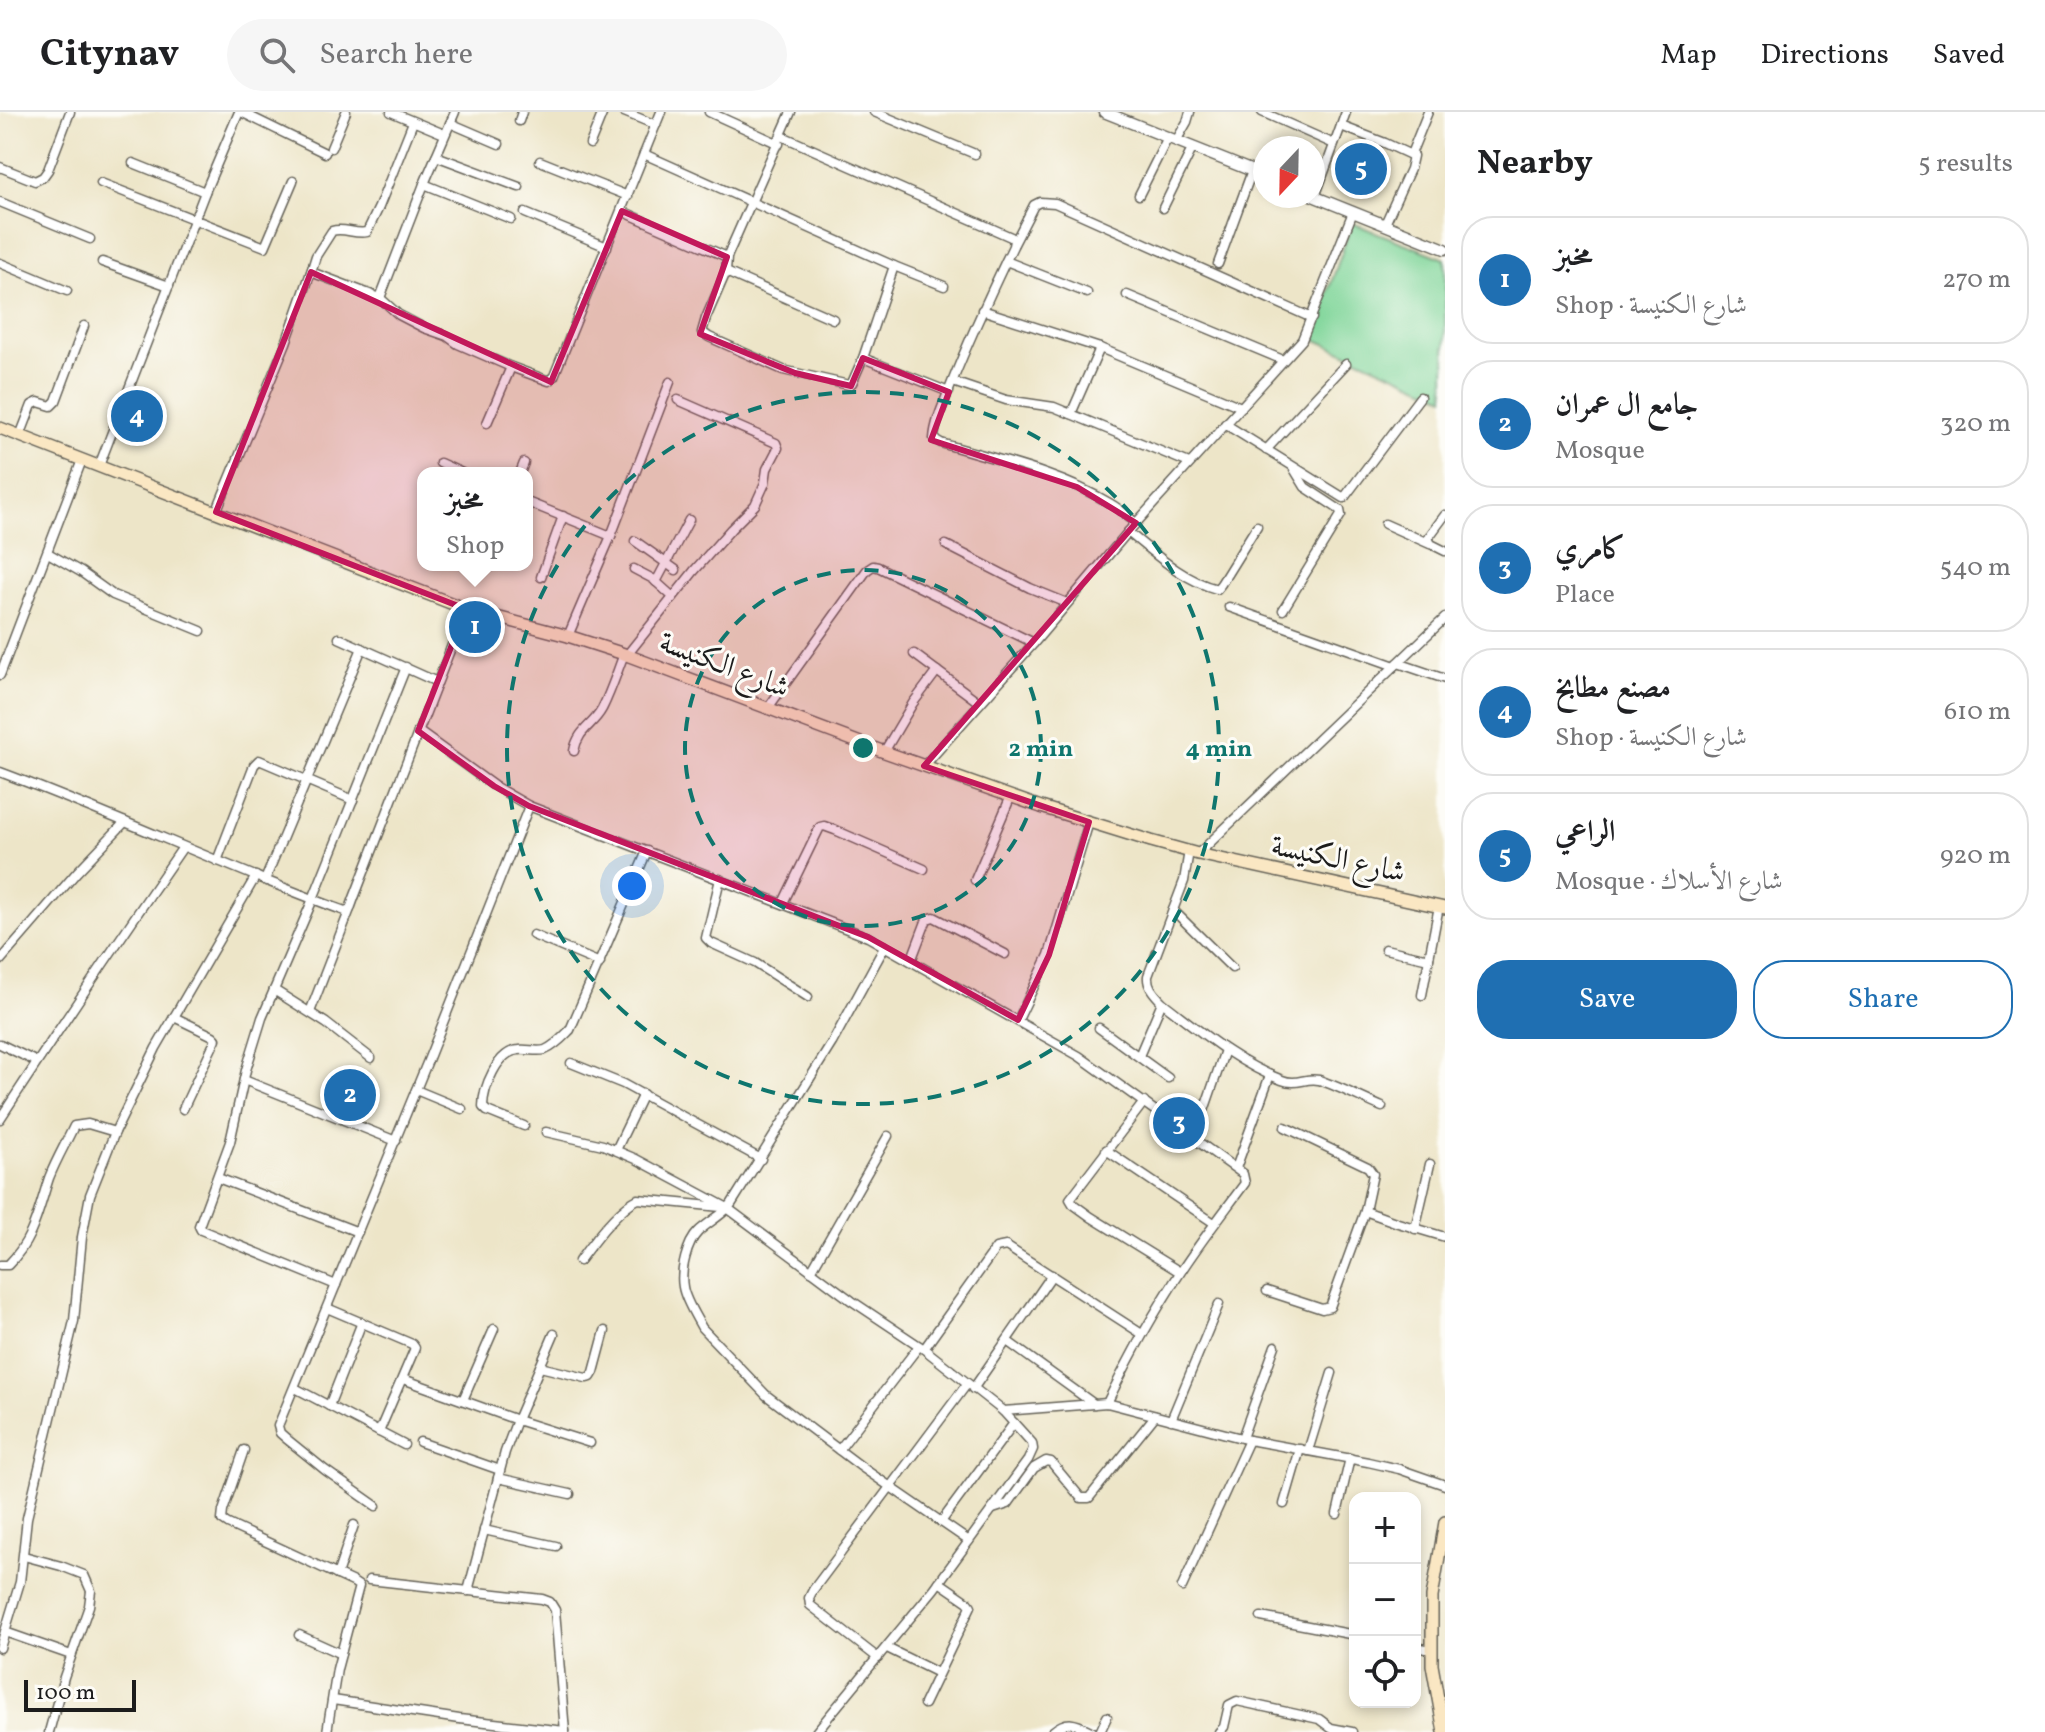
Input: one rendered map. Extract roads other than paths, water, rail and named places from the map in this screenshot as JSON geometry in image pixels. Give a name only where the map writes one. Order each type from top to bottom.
[{"type":"main road","name":"شارع الكنيسة","points":[[0,428],[466,609],[626,655],[884,752],[1089,822],[1194,852],[1442,907]]},
{"type":"main road","points":[[1444,1732],[1432,1665],[1432,1597],[1445,1522]]},
{"type":"street","points":[[0,167],[35,181],[43,177],[70,112]]},
{"type":"street","points":[[99,466],[205,192],[240,112],[328,150],[346,112]]},
{"type":"street","points":[[391,112],[444,134]]},
{"type":"street","points":[[380,298],[455,112]]},
{"type":"street","points":[[590,144],[603,112]]},
{"type":"street","points":[[624,112],[656,125]]},
{"type":"street","points":[[311,272],[380,298],[399,315],[424,328],[549,381],[554,376],[661,112]]},
{"type":"street","points":[[709,112],[1011,237],[1013,246]]},
{"type":"street","points":[[791,112],[727,257],[726,272],[702,332],[783,370],[849,385],[863,358],[894,266]]},
{"type":"street","points":[[874,112],[975,154]]},
{"type":"street","points":[[904,124],[909,112]]},
{"type":"street","points":[[1104,112],[1252,171],[1218,264]]},
{"type":"street","points":[[1139,195],[1172,139],[1187,122],[1190,112]]},
{"type":"street","points":[[1262,112],[1334,144]]},
{"type":"street","points":[[1325,167],[1346,112]]},
{"type":"street","points":[[1385,224],[1413,162],[1411,154],[1428,112]]},
{"type":"street","points":[[216,512],[286,343],[316,256],[332,231],[367,232],[413,122]]},
{"type":"street","points":[[450,123],[499,144]]},
{"type":"street","points":[[1341,126],[1411,154]]},
{"type":"street","points":[[1163,208],[1193,147]]},
{"type":"street","points":[[644,154],[944,286]]},
{"type":"street","points":[[436,156],[519,187]]},
{"type":"street","points":[[540,161],[628,196]]},
{"type":"street","points":[[133,163],[205,192]]},
{"type":"street","points":[[101,183],[265,247],[293,181]]},
{"type":"street","points":[[424,184],[511,219]]},
{"type":"street","points":[[1325,201],[1445,249]]},
{"type":"street","points":[[0,202],[90,239]]},
{"type":"street","points":[[1136,523],[1113,506],[1077,487],[934,439],[934,430],[982,310],[1034,205],[1040,202],[1055,203],[1312,318]]},
{"type":"street","points":[[622,211],[727,257]]},
{"type":"street","points":[[924,766],[1189,463],[1302,340],[1353,212]]},
{"type":"street","points":[[525,213],[607,247]]},
{"type":"street","points":[[1006,261],[1087,293]]},
{"type":"street","points":[[102,262],[169,286]]},
{"type":"street","points":[[0,263],[67,291]]},
{"type":"street","points":[[726,272],[833,319]]},
{"type":"street","points":[[1127,295],[1283,360]]},
{"type":"street","points":[[982,310],[1100,348],[1241,407]]},
{"type":"street","points":[[20,436],[32,405],[38,402],[51,406],[56,401],[84,326]]},
{"type":"street","points":[[1071,414],[1100,348]]},
{"type":"street","points":[[863,358],[949,392]]},
{"type":"street","points":[[1266,450],[1346,364]]},
{"type":"street","points":[[487,423],[511,367]]},
{"type":"street","points":[[568,636],[611,536],[670,382]]},
{"type":"street","points":[[953,382],[1006,400],[1045,405],[1189,463]]},
{"type":"street","points":[[1225,424],[1345,498],[1420,397]]},
{"type":"street","points":[[574,751],[582,731],[603,708],[626,655],[731,529],[755,505],[765,483],[767,469],[777,454],[776,443],[678,400]]},
{"type":"street","points":[[0,675],[82,460]]},
{"type":"street","points":[[440,463],[449,467]]},
{"type":"street","points":[[522,467],[524,463]]},
{"type":"street","points":[[1283,610],[1341,515],[1340,510],[1305,487],[1294,468]]},
{"type":"street","points":[[533,504],[611,536]]},
{"type":"street","points":[[1431,544],[1429,535],[1445,515]]},
{"type":"street","points":[[541,577],[563,516]]},
{"type":"street","points":[[656,582],[689,520]]},
{"type":"street","points":[[1385,524],[1445,551]]},
{"type":"street","points":[[1128,532],[1175,568],[1201,584],[1217,589],[1257,526]]},
{"type":"street","points":[[635,541],[676,570]]},
{"type":"street","points":[[946,545],[1030,588],[1067,603]]},
{"type":"street","points":[[48,553],[113,595],[201,631]]},
{"type":"street","points":[[768,708],[867,570],[873,566],[1034,643]]},
{"type":"street","points":[[634,569],[673,597]]},
{"type":"street","points":[[1229,607],[1445,679]]},
{"type":"street","points":[[310,1012],[466,609]]},
{"type":"street","points":[[1382,1107],[1315,1079],[1296,1084],[1270,1075],[1225,1050],[1162,1002],[1147,979],[1194,852],[1445,618]]},
{"type":"street","points":[[339,638],[437,682]]},
{"type":"street","points":[[0,1648],[20,1582],[27,1518],[74,1321],[82,1237],[90,1195],[115,1132],[156,1048],[260,878],[307,779],[362,648]]},
{"type":"street","points":[[914,654],[980,703]]},
{"type":"street","points":[[336,1285],[201,1230],[199,1226],[230,1142],[262,1018],[406,667]]},
{"type":"street","points":[[884,752],[913,703],[937,671]]},
{"type":"street","points":[[418,731],[494,786],[529,806],[783,903],[885,946],[1079,1056],[1245,1176],[1245,1183],[1180,1272],[1142,1334],[1107,1403]]},
{"type":"street","points":[[217,861],[256,761],[263,760],[353,800]]},
{"type":"street","points":[[0,772],[68,797],[313,899],[345,911],[350,909]]},
{"type":"street","points":[[975,880],[1011,796]]},
{"type":"street","points":[[376,1506],[325,1470],[280,1433],[278,1426],[396,1141],[529,806]]},
{"type":"street","points":[[0,961],[125,822]]},
{"type":"street","points":[[1018,1020],[1049,955],[1089,822]]},
{"type":"street","points":[[783,903],[820,827],[824,826],[924,869]]},
{"type":"street","points":[[0,1119],[183,847]]},
{"type":"street","points":[[524,1126],[483,1107],[484,1094],[494,1069],[507,1054],[516,1050],[541,1051],[550,1048],[570,1030],[647,851]]},
{"type":"street","points":[[720,879],[706,938],[755,963],[808,997]]},
{"type":"street","points":[[1422,995],[1442,907]]},
{"type":"street","points":[[1173,910],[1232,968]]},
{"type":"street","points":[[911,961],[929,917],[1005,954]]},
{"type":"street","points":[[533,935],[600,963]]},
{"type":"street","points":[[885,946],[832,1043],[761,1159],[727,1208],[690,1242],[682,1283],[702,1328],[766,1395],[969,1541]]},
{"type":"street","points":[[1385,949],[1429,959]]},
{"type":"street","points":[[274,990],[310,1012],[371,1058]]},
{"type":"street","points":[[1139,1056],[1162,1002]]},
{"type":"street","points":[[174,1017],[216,1039],[183,1109]]},
{"type":"street","points":[[1099,1028],[1168,1078]]},
{"type":"street","points":[[0,1044],[37,1062]]},
{"type":"street","points":[[1197,1131],[1225,1050]]},
{"type":"street","points":[[571,1063],[643,1094],[761,1159]]},
{"type":"street","points":[[1236,1168],[1270,1075]]},
{"type":"street","points":[[244,1080],[396,1141]]},
{"type":"street","points":[[416,1090],[462,1109]]},
{"type":"street","points":[[616,1150],[643,1094]]},
{"type":"street","points":[[1144,1102],[1070,1199],[1091,1217],[1180,1272]]},
{"type":"street","points":[[0,1265],[8,1265],[14,1260],[32,1234],[50,1175],[74,1126],[88,1124],[115,1132]]},
{"type":"street","points":[[1267,1291],[1322,1309],[1330,1307],[1365,1211],[1372,1180],[1372,1171],[1285,1127]]},
{"type":"street","points":[[546,1132],[583,1139],[616,1150],[727,1208],[921,1347],[1003,1411],[1032,1443],[1028,1460],[939,1582],[816,1732]]},
{"type":"street","points":[[811,1271],[888,1136]]},
{"type":"street","points":[[1106,1150],[1214,1223]]},
{"type":"street","points":[[1415,1229],[1430,1164]]},
{"type":"street","points":[[218,1178],[358,1232]]},
{"type":"street","points":[[579,1261],[630,1202],[638,1199],[727,1208]]},
{"type":"street","points":[[1365,1211],[1445,1237]]},
{"type":"street","points":[[839,1450],[996,1248],[1006,1246],[1142,1334]]},
{"type":"street","points":[[878,1658],[810,1605],[809,1598],[890,1486],[1007,1341],[1052,1275]]},
{"type":"street","points":[[1171,1420],[1219,1304]]},
{"type":"street","points":[[327,1308],[412,1344],[415,1348],[379,1432]]},
{"type":"street","points":[[329,1406],[362,1322]]},
{"type":"street","points":[[463,1400],[494,1329]]},
{"type":"street","points":[[540,1367],[591,1377],[605,1331]]},
{"type":"street","points":[[468,1591],[499,1474],[517,1420],[554,1334]]},
{"type":"street","points":[[1007,1341],[1095,1404]]},
{"type":"street","points":[[1182,1587],[1246,1439],[1275,1346]]},
{"type":"street","points":[[1284,1504],[1332,1373]]},
{"type":"street","points":[[403,1379],[590,1443]]},
{"type":"street","points":[[295,1388],[404,1445]]},
{"type":"street","points":[[1003,1411],[1107,1403],[1246,1439],[1399,1469],[1445,1485]]},
{"type":"street","points":[[992,1510],[1008,1504],[1034,1468],[1046,1461],[1051,1462],[1081,1498],[1089,1498],[1155,1416]]},
{"type":"street","points":[[941,1522],[1014,1423]]},
{"type":"street","points":[[420,1442],[499,1474],[570,1494]]},
{"type":"street","points":[[244,1450],[222,1520],[359,1586],[341,1654],[327,1732]]},
{"type":"street","points":[[1337,1514],[1350,1458]]},
{"type":"street","points":[[337,1575],[354,1525]]},
{"type":"street","points":[[484,1530],[556,1546]]},
{"type":"street","points":[[24,1556],[84,1575],[91,1591],[49,1732]]},
{"type":"street","points":[[333,1700],[565,1732],[555,1610],[550,1602],[369,1580]]},
{"type":"street","points":[[924,1704],[971,1606],[939,1582]]},
{"type":"street","points":[[1261,1617],[1349,1634]]},
{"type":"street","points":[[5,1632],[71,1655]]},
{"type":"street","points":[[299,1635],[341,1654]]},
{"type":"street","points":[[887,1648],[938,1673]]},
{"type":"street","points":[[1421,1648],[1432,1650]]},
{"type":"street","points":[[1219,1732],[1224,1727],[1229,1705],[1237,1701],[1319,1719],[1331,1728],[1352,1732]]},
{"type":"street","points":[[1100,1732],[1107,1717]]},
{"type":"street","points":[[1052,1732],[1060,1726],[1075,1723],[1093,1732]]},
{"type":"place","name":"الراعي","points":[[1361,169]]},
{"type":"place","name":"مصنع مطابخ","points":[[137,416]]},
{"type":"place","name":"مخبز","points":[[475,627]]},
{"type":"place","name":"جامع ال عمران","points":[[350,1095]]},
{"type":"place","name":"كامري","points":[[1179,1123]]}]
